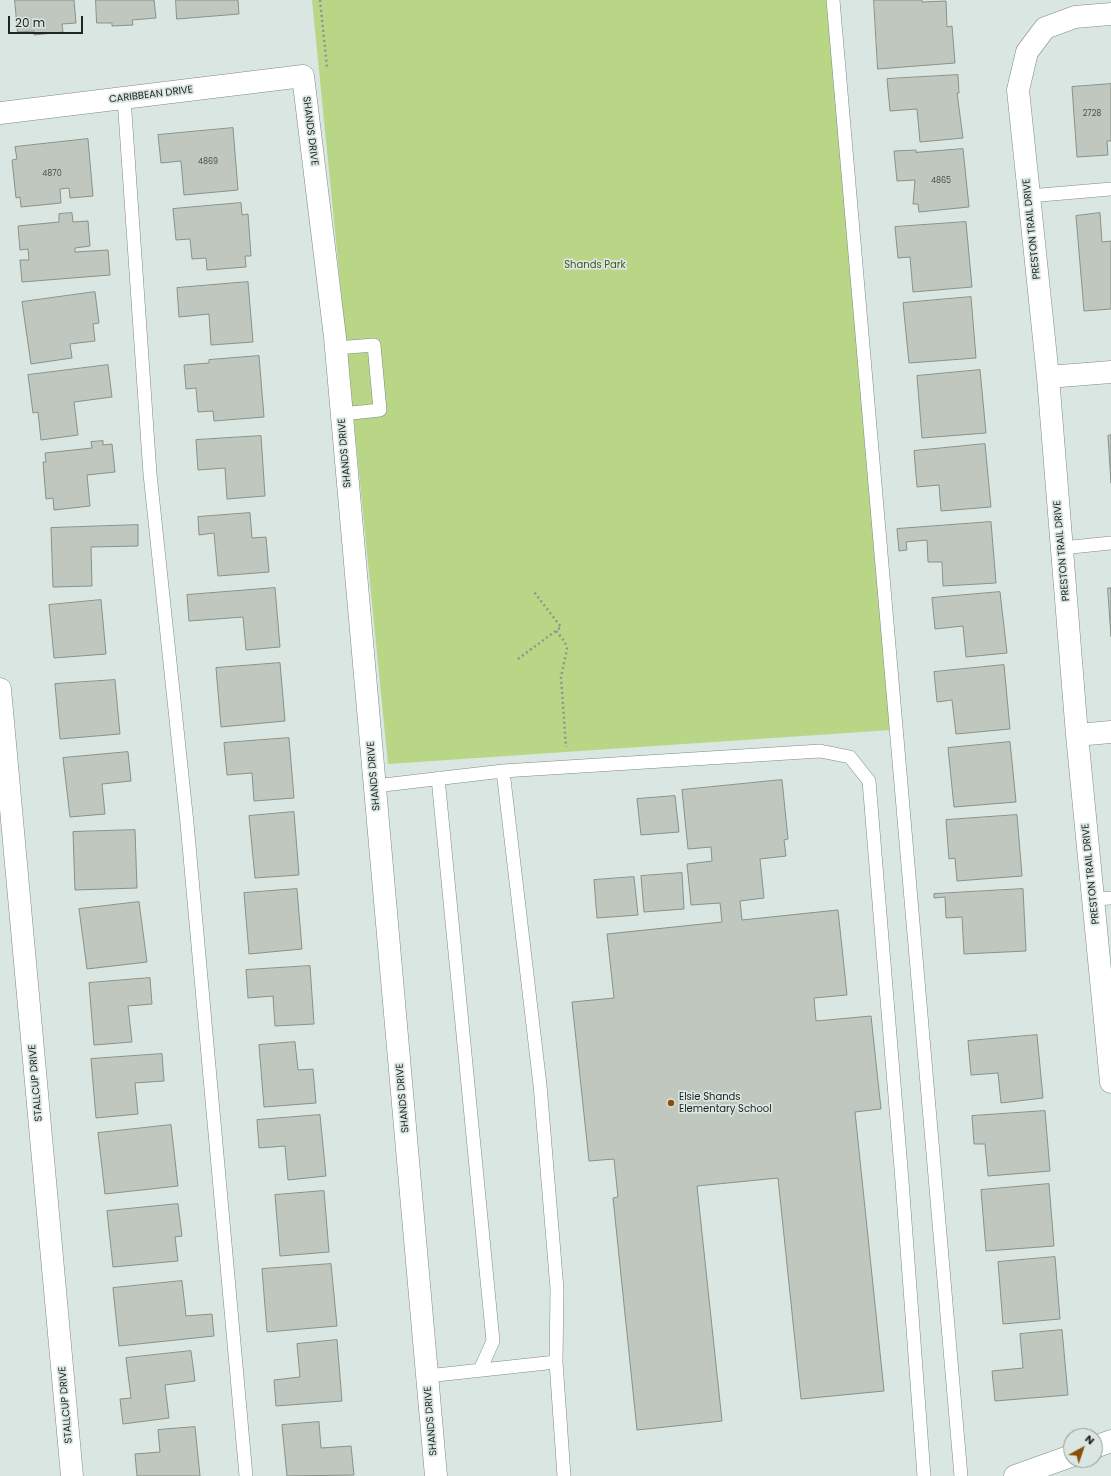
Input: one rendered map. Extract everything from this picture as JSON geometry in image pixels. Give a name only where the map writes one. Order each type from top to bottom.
[{"type":"street","name":"PRESTON TRAIL DRIVE","points":[[1111,14],[1074,17],[1045,28],[1027,52],[1018,90],[1048,377],[1077,736],[1102,899],[1111,1077]]},
{"type":"street","name":"CARIBBEAN DRIVE","points":[[0,113],[303,76]]},
{"type":"street","name":"SHANDS DRIVE","points":[[303,76],[336,348],[436,1476]]},
{"type":"street","points":[[1048,377],[1111,372]]},
{"type":"street","name":"STALLCUP DRIVE","points":[[0,690],[72,1476]]},
{"type":"street","points":[[1077,736],[1111,732]]},
{"type":"street","points":[[1015,1476],[1063,1459]]},
{"type":"lane","points":[[833,0],[961,1476]]},
{"type":"lane","points":[[124,98],[150,474],[187,823],[246,1476]]},
{"type":"lane","points":[[1029,196],[1111,189]]},
{"type":"lane","points":[[336,348],[374,345],[380,403],[380,410],[342,414]]},
{"type":"lane","points":[[1062,548],[1111,543]]},
{"type":"lane","points":[[375,786],[503,771],[820,751],[850,757],[869,781],[902,1181],[924,1476]]},
{"type":"lane","points":[[503,771],[540,1085],[557,1289],[556,1362],[564,1476]]},
{"type":"lane","points":[[438,778],[493,1341],[480,1370]]},
{"type":"lane","points":[[428,1376],[556,1362]]},
{"type":"path","points":[[320,0],[327,71]]},
{"type":"path","points":[[518,659],[561,627],[534,592]]},
{"type":"path","points":[[556,631],[565,642],[567,649],[561,677],[567,747],[560,748]]},
{"type":"green space","name":"Shands Park","points":[[312,0],[828,0],[891,730],[388,764]]},
{"type":"building","points":[[15,0],[74,0],[76,23],[62,24],[63,32],[34,35],[34,31],[18,32]]},
{"type":"building","points":[[96,0],[154,0],[156,18],[132,20],[133,25],[112,26],[112,23],[97,23]]},
{"type":"building","points":[[176,0],[238,0],[239,14],[177,19]]},
{"type":"building","points":[[874,0],[922,0],[922,2],[946,1],[947,27],[952,26],[955,63],[878,69]]},
{"type":"building","points":[[958,75],[959,93],[957,93],[963,138],[920,142],[917,109],[890,111],[887,79]]},
{"type":"building","points":[[1111,84],[1111,141],[1107,141],[1108,155],[1077,157],[1072,87]]},
{"type":"building","points":[[233,128],[238,190],[184,195],[181,161],[161,163],[158,135]]},
{"type":"building","points":[[88,139],[93,196],[70,198],[69,188],[60,189],[61,203],[21,207],[20,197],[16,198],[12,160],[17,159],[15,147]]},
{"type":"building","points":[[963,149],[969,207],[919,212],[918,204],[913,204],[915,180],[897,181],[894,151],[916,150],[916,152]]},
{"type":"building","points":[[241,203],[242,215],[248,214],[251,256],[245,256],[246,267],[207,270],[206,258],[192,259],[190,239],[176,240],[173,209]]},
{"type":"building","points":[[72,213],[73,222],[88,221],[90,246],[75,248],[75,252],[108,250],[110,275],[22,282],[20,260],[29,260],[28,249],[20,250],[18,226],[59,222],[59,214]]},
{"type":"building","points":[[1100,213],[1102,242],[1111,241],[1111,309],[1084,311],[1076,216]]},
{"type":"building","points":[[966,222],[972,287],[913,292],[910,257],[898,258],[895,227]]},
{"type":"building","points":[[248,282],[253,342],[211,345],[209,314],[179,317],[177,288]]},
{"type":"building","points":[[95,292],[99,323],[93,324],[95,341],[70,344],[72,358],[31,364],[22,302]]},
{"type":"building","points":[[971,297],[976,358],[909,363],[903,303]]},
{"type":"building","points":[[259,356],[264,417],[214,421],[213,411],[198,412],[196,388],[186,389],[184,365],[209,363],[209,360]]},
{"type":"building","points":[[108,365],[112,397],[74,402],[78,435],[41,440],[38,412],[33,413],[28,375]]},
{"type":"building","points":[[980,370],[986,433],[922,438],[917,376]]},
{"type":"building","points":[[1111,435],[1111,483],[1108,436]]},
{"type":"building","points":[[261,436],[265,496],[227,499],[225,468],[198,470],[196,440]]},
{"type":"building","points":[[103,441],[103,445],[112,444],[115,472],[87,475],[90,506],[54,510],[53,498],[46,499],[43,462],[46,462],[45,453],[92,448],[91,442]]},
{"type":"building","points":[[985,444],[991,507],[941,511],[939,485],[917,487],[914,451]]},
{"type":"building","points":[[250,513],[252,538],[266,537],[269,572],[218,576],[214,533],[199,535],[198,517]]},
{"type":"building","points":[[991,522],[996,583],[943,586],[942,562],[928,562],[927,540],[906,542],[907,550],[899,551],[897,529]]},
{"type":"building","points":[[138,525],[138,546],[91,547],[92,586],[53,587],[51,528]]},
{"type":"building","points":[[275,588],[280,647],[246,650],[243,617],[189,621],[187,595]]},
{"type":"building","points":[[1108,588],[1111,588],[1111,636]]},
{"type":"building","points":[[1000,592],[1007,653],[966,657],[963,626],[935,629],[932,598]]},
{"type":"building","points":[[101,600],[106,654],[54,658],[49,605]]},
{"type":"building","points":[[280,663],[285,721],[221,727],[216,668]]},
{"type":"building","points":[[1004,665],[1010,729],[956,734],[952,700],[937,702],[934,672]]},
{"type":"building","points":[[115,680],[120,734],[60,739],[55,684]]},
{"type":"building","points":[[289,738],[294,798],[254,801],[252,773],[227,775],[224,743]]},
{"type":"building","points":[[1010,742],[1016,802],[954,807],[948,748]]},
{"type":"building","points":[[128,752],[131,781],[102,784],[105,814],[70,817],[63,758]]},
{"type":"building","points":[[782,780],[788,839],[784,840],[786,856],[760,859],[764,898],[740,901],[742,920],[838,910],[847,995],[814,998],[816,1021],[871,1016],[881,1109],[855,1112],[884,1391],[801,1399],[778,1178],[697,1186],[722,1421],[637,1430],[613,1198],[618,1197],[614,1159],[589,1161],[572,1002],[614,998],[607,934],[722,922],[720,903],[691,905],[687,864],[712,861],[711,847],[688,849],[682,790]]},
{"type":"building","points":[[675,796],[679,832],[641,835],[637,799]]},
{"type":"building","points":[[294,812],[299,875],[255,878],[249,816]]},
{"type":"building","points":[[1017,815],[1022,876],[957,881],[955,858],[949,859],[946,820]]},
{"type":"building","points":[[135,830],[137,888],[75,890],[73,832]]},
{"type":"building","points":[[682,873],[684,909],[644,912],[641,876]]},
{"type":"building","points":[[634,877],[638,915],[597,918],[594,880]]},
{"type":"building","points":[[297,889],[302,949],[249,954],[244,893]]},
{"type":"building","points":[[1023,889],[1026,951],[964,954],[962,917],[946,918],[945,897],[934,898],[934,894]]},
{"type":"building","points":[[139,902],[147,962],[87,969],[79,909]]},
{"type":"building","points":[[310,966],[314,1024],[275,1026],[273,996],[248,998],[246,970]]},
{"type":"building","points":[[150,978],[152,1004],[128,1006],[132,1042],[94,1045],[89,983]]},
{"type":"building","points":[[1037,1035],[1043,1098],[1001,1103],[998,1073],[971,1075],[968,1041]]},
{"type":"building","points":[[295,1042],[298,1070],[313,1069],[316,1103],[264,1107],[259,1045]]},
{"type":"building","points":[[162,1054],[164,1081],[135,1083],[138,1114],[96,1118],[91,1059]]},
{"type":"building","points":[[1045,1111],[1050,1171],[988,1176],[985,1144],[974,1144],[972,1116]]},
{"type":"building","points":[[320,1115],[326,1176],[288,1180],[285,1146],[259,1148],[257,1120]]},
{"type":"building","points":[[171,1125],[178,1186],[105,1194],[98,1133]]},
{"type":"building","points":[[1049,1184],[1054,1246],[986,1251],[981,1190]]},
{"type":"building","points":[[324,1191],[329,1252],[280,1256],[275,1195]]},
{"type":"building","points":[[178,1204],[182,1236],[175,1237],[178,1261],[113,1267],[107,1211]]},
{"type":"building","points":[[1055,1257],[1060,1319],[1003,1324],[998,1262]]},
{"type":"building","points":[[331,1264],[337,1326],[267,1332],[262,1269]]},
{"type":"building","points":[[182,1281],[186,1316],[212,1314],[214,1336],[119,1346],[113,1288]]},
{"type":"building","points":[[1062,1330],[1068,1395],[995,1401],[992,1371],[1023,1368],[1020,1334]]},
{"type":"building","points":[[337,1340],[342,1401],[276,1406],[274,1380],[300,1377],[297,1344]]},
{"type":"building","points":[[191,1351],[195,1381],[165,1385],[169,1418],[123,1424],[120,1399],[131,1398],[126,1358]]},
{"type":"building","points":[[319,1422],[321,1448],[351,1446],[354,1475],[287,1476],[282,1425]]},
{"type":"building","points":[[195,1427],[200,1476],[137,1476],[135,1454],[160,1452],[158,1430]]},
{"type":"place","name":"Elsie Shands Elementary School","points":[[671,1103]]}]
